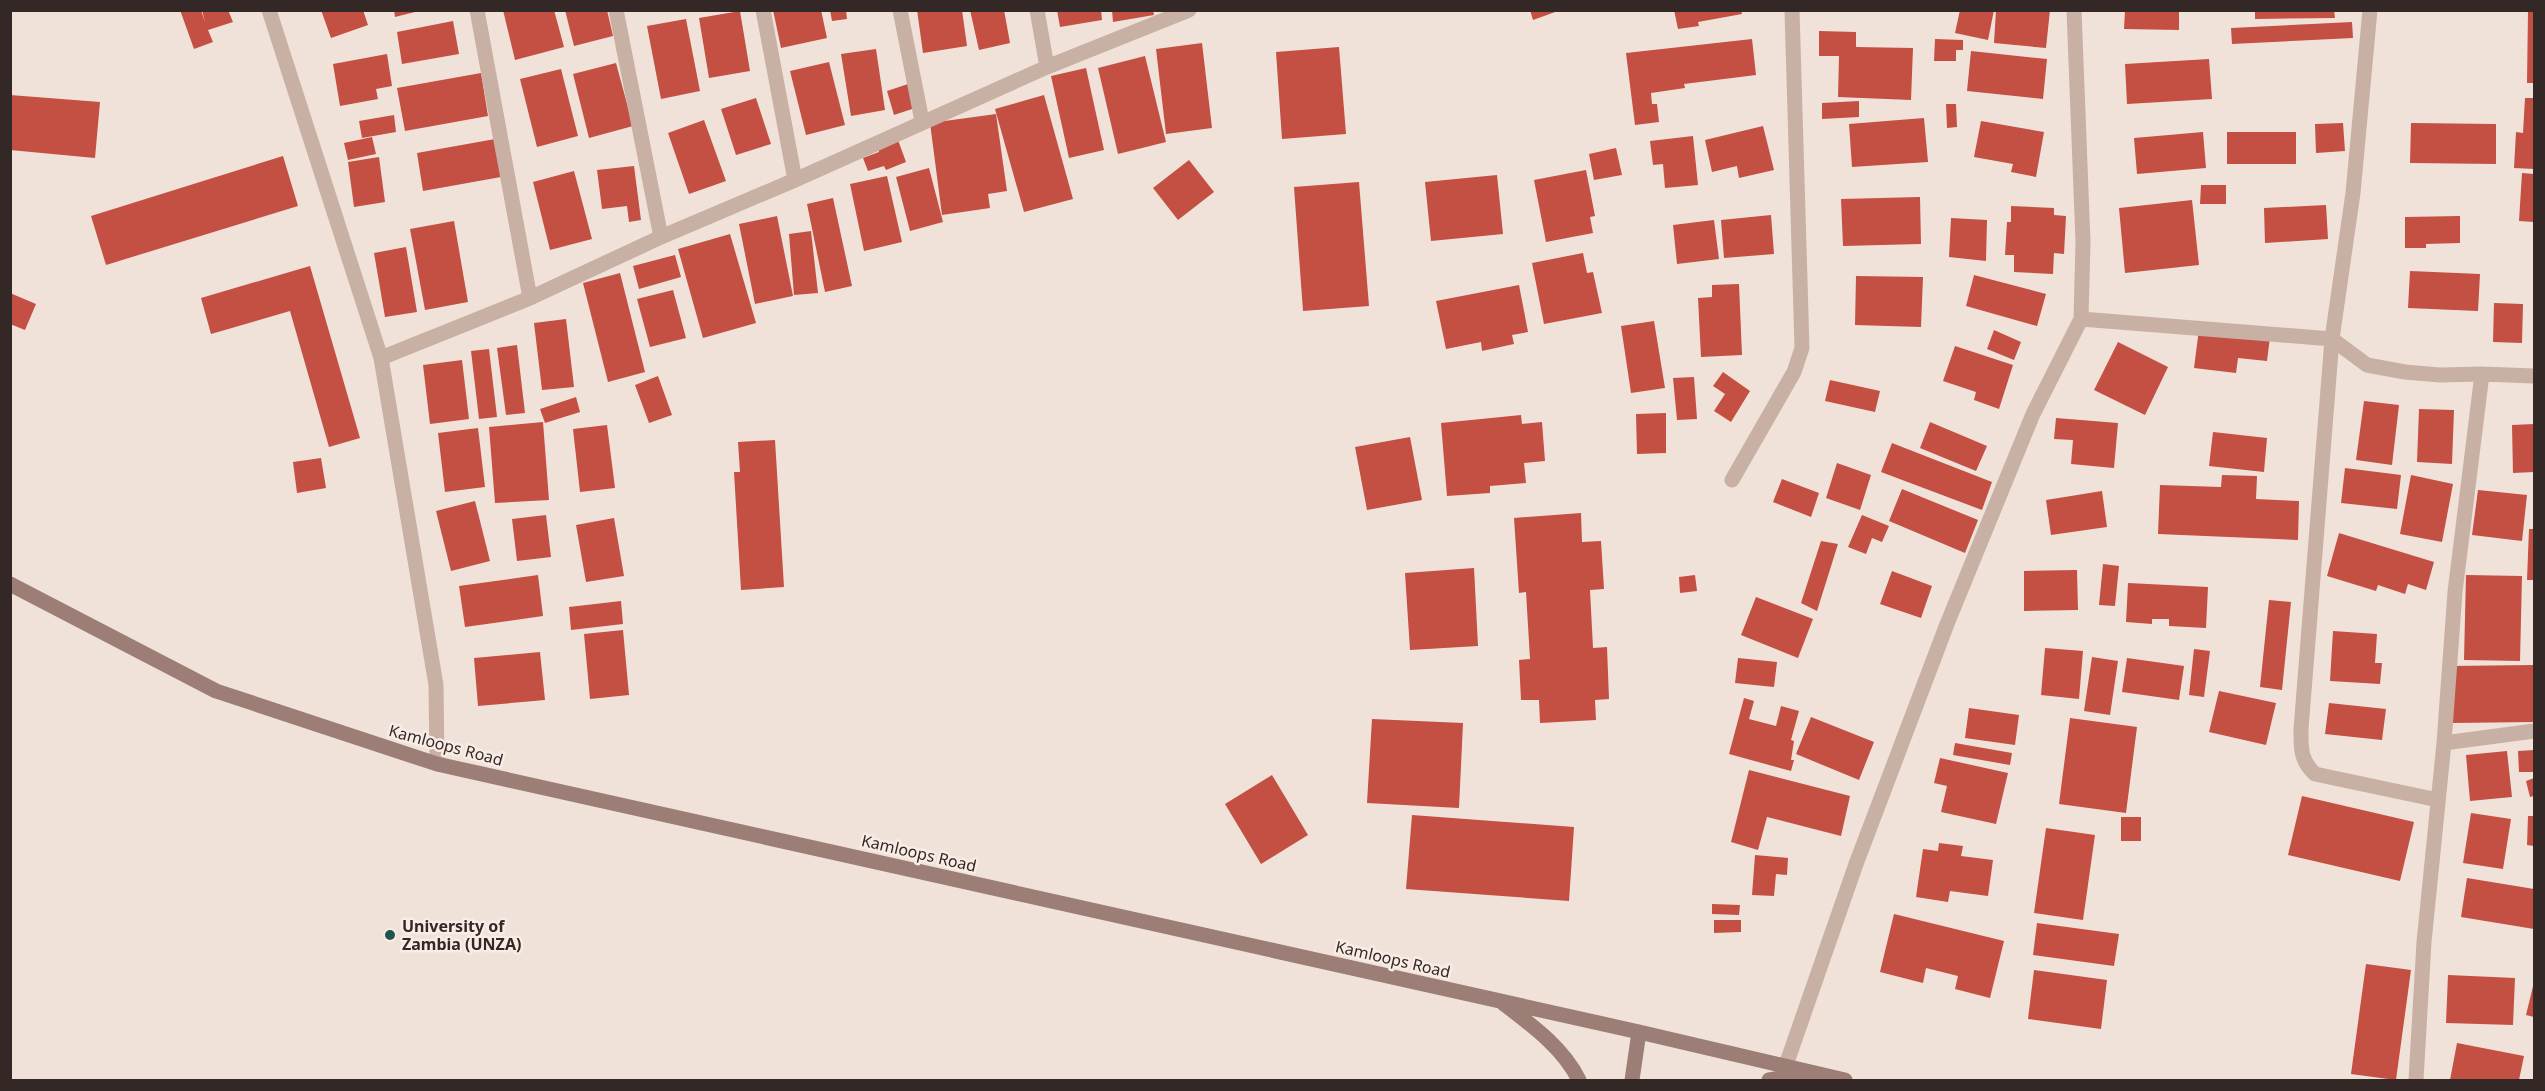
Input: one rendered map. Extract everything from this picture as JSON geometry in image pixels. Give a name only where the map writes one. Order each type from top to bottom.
[{"type":"main road","name":"Kamloops Road","points":[[10,584],[216,691],[436,764],[1845,1080]]},
{"type":"main road","points":[[1499,1001],[1541,1032],[1575,1071],[1579,1080]]},
{"type":"main road","points":[[1632,1080],[1639,1032]]},
{"type":"main road","points":[[1769,1080],[1791,1076],[1832,1080]]},
{"type":"street","points":[[269,10],[381,358],[436,686],[436,764]]},
{"type":"street","points":[[477,10],[530,298]]},
{"type":"street","points":[[616,10],[661,237]]},
{"type":"street","points":[[763,10],[795,180]]},
{"type":"street","points":[[900,10],[922,121]]},
{"type":"street","points":[[1036,10],[1047,67]]},
{"type":"street","points":[[1732,480],[1794,372],[1802,348],[1792,10]]},
{"type":"street","points":[[1786,1065],[1856,864],[1947,624],[2033,414],[2081,319],[2083,242],[2074,10]]},
{"type":"street","points":[[2370,10],[2352,194],[2332,339],[2301,754],[2307,766],[2315,774],[2438,800]]},
{"type":"street","points":[[381,358],[530,298],[922,121],[1184,11]]},
{"type":"street","points":[[2081,319],[2332,339],[2367,365],[2405,372],[2440,375],[2535,376]]},
{"type":"street","points":[[2416,1080],[2424,942],[2444,743],[2455,592],[2482,374]]},
{"type":"street","points":[[2444,743],[2535,731]]},
{"type":"building","points":[[180,10],[201,10],[205,22],[202,10],[228,10],[233,22],[208,30],[213,42],[194,49]]},
{"type":"building","points":[[321,10],[363,10],[368,25],[331,38]]},
{"type":"building","points":[[394,10],[419,10],[419,11],[395,17]]},
{"type":"building","points":[[503,10],[554,10],[564,47],[515,60]]},
{"type":"building","points":[[565,10],[607,10],[613,36],[574,46]]},
{"type":"building","points":[[773,10],[821,10],[827,38],[781,48]]},
{"type":"building","points":[[830,10],[846,10],[847,19],[832,21]]},
{"type":"building","points":[[917,10],[962,10],[967,46],[923,53]]},
{"type":"building","points":[[970,10],[1004,10],[1010,43],[979,50]]},
{"type":"building","points":[[1057,10],[1101,10],[1102,20],[1060,27]]},
{"type":"building","points":[[1112,10],[1153,10],[1154,15],[1113,22]]},
{"type":"building","points":[[1530,10],[1558,10],[1558,11],[1533,20]]},
{"type":"building","points":[[1674,10],[1741,10],[1742,14],[1698,22],[1699,26],[1678,29]]},
{"type":"building","points":[[1960,10],[1994,10],[1988,40],[1955,33]]},
{"type":"building","points":[[1996,10],[2050,10],[2046,48],[1994,43]]},
{"type":"building","points":[[2125,10],[2179,10],[2179,30],[2124,29]]},
{"type":"building","points":[[2255,10],[2334,10],[2335,18],[2255,19]]},
{"type":"building","points":[[740,11],[750,71],[709,78],[699,18]]},
{"type":"building","points":[[2528,11],[2534,11],[2534,83],[2527,83]]},
{"type":"building","points":[[686,19],[700,91],[661,99],[647,26]]},
{"type":"building","points":[[453,21],[459,54],[402,64],[397,32]]},
{"type":"building","points":[[2352,22],[2353,38],[2232,44],[2231,28]]},
{"type":"building","points":[[1819,31],[1856,32],[1856,47],[1913,48],[1911,100],[1838,97],[1839,56],[1819,56]]},
{"type":"building","points":[[1752,39],[1756,75],[1684,84],[1685,88],[1651,93],[1652,104],[1657,104],[1659,122],[1635,125],[1626,53]]},
{"type":"building","points":[[1935,39],[1963,40],[1963,50],[1956,50],[1956,61],[1934,61]]},
{"type":"building","points":[[1202,43],[1212,128],[1166,134],[1156,49]]},
{"type":"building","points":[[1339,47],[1346,134],[1282,139],[1276,52]]},
{"type":"building","points":[[876,49],[885,110],[851,116],[841,54]]},
{"type":"building","points":[[1971,51],[2047,59],[2043,99],[1967,91]]},
{"type":"building","points":[[387,54],[392,86],[376,89],[378,99],[340,106],[333,64]]},
{"type":"building","points":[[1145,56],[1166,142],[1118,154],[1098,68]]},
{"type":"building","points":[[2209,59],[2212,99],[2127,104],[2125,64]]},
{"type":"building","points":[[829,62],[845,125],[806,135],[790,71]]},
{"type":"building","points":[[616,63],[633,126],[589,138],[573,74]]},
{"type":"building","points":[[1086,68],[1104,150],[1069,158],[1051,76]]},
{"type":"building","points":[[561,69],[578,136],[537,147],[520,79]]},
{"type":"building","points":[[481,73],[488,116],[405,131],[397,88]]},
{"type":"building","points":[[908,84],[915,108],[894,115],[887,91]]},
{"type":"building","points":[[10,95],[100,102],[95,158],[10,150]]},
{"type":"building","points":[[1044,95],[1073,199],[1024,212],[995,109]]},
{"type":"building","points":[[756,98],[771,144],[736,155],[721,109]]},
{"type":"building","points":[[2525,98],[2534,98],[2534,169],[2514,168],[2516,132],[2523,133]]},
{"type":"building","points":[[1859,101],[1859,117],[1822,119],[1822,103]]},
{"type":"building","points":[[1946,104],[1956,104],[1957,127],[1947,128]]},
{"type":"building","points":[[996,114],[1007,191],[988,194],[990,208],[942,215],[930,123]]},
{"type":"building","points":[[394,115],[396,132],[362,138],[359,121]]},
{"type":"building","points":[[1924,118],[1928,162],[1852,167],[1849,124]]},
{"type":"building","points":[[704,120],[726,181],[689,194],[668,133]]},
{"type":"building","points":[[1981,121],[2044,132],[2036,177],[2011,172],[2013,164],[1974,157]]},
{"type":"building","points":[[2343,123],[2345,151],[2316,153],[2315,124]]},
{"type":"building","points":[[2411,123],[2496,124],[2496,164],[2410,163]]},
{"type":"building","points":[[1763,126],[1774,170],[1739,178],[1737,166],[1712,172],[1705,140]]},
{"type":"building","points":[[2203,132],[2206,168],[2137,174],[2134,138]]},
{"type":"building","points":[[2227,132],[2296,132],[2296,164],[2227,164]]},
{"type":"building","points":[[1693,136],[1698,185],[1665,188],[1663,164],[1653,165],[1650,141]]},
{"type":"building","points":[[372,137],[376,154],[348,160],[344,143]]},
{"type":"building","points":[[495,139],[501,177],[423,191],[417,153]]},
{"type":"building","points":[[898,140],[906,162],[886,170],[884,166],[868,171],[863,158],[879,152],[878,148]]},
{"type":"building","points":[[1616,148],[1622,175],[1594,180],[1589,154]]},
{"type":"building","points":[[283,156],[298,206],[106,265],[91,216]]},
{"type":"building","points":[[379,157],[385,202],[354,207],[348,162]]},
{"type":"building","points":[[1189,160],[1214,192],[1178,220],[1153,188]]},
{"type":"building","points":[[634,166],[641,220],[629,222],[627,206],[602,209],[597,170]]},
{"type":"building","points":[[929,168],[943,222],[910,231],[896,177]]},
{"type":"building","points":[[1586,170],[1595,216],[1590,217],[1593,233],[1546,242],[1534,180]]},
{"type":"building","points":[[574,171],[592,239],[550,250],[533,182]]},
{"type":"building","points":[[2522,173],[2534,174],[2534,222],[2519,221]]},
{"type":"building","points":[[1497,175],[1503,234],[1431,241],[1425,182]]},
{"type":"building","points":[[887,176],[902,242],[864,251],[850,184]]},
{"type":"building","points":[[1359,182],[1369,306],[1303,311],[1294,187]]},
{"type":"building","points":[[2201,185],[2226,185],[2226,204],[2200,204]]},
{"type":"building","points":[[1920,197],[1921,244],[1843,246],[1841,199]]},
{"type":"building","points":[[833,198],[852,286],[825,292],[807,204]]},
{"type":"building","points":[[2192,200],[2199,265],[2125,273],[2119,208]]},
{"type":"building","points":[[2326,205],[2328,239],[2265,243],[2264,208]]},
{"type":"building","points":[[2011,206],[2054,208],[2054,215],[2066,216],[2064,254],[2054,253],[2053,274],[2014,272],[2014,255],[2005,255],[2007,222],[2011,222]]},
{"type":"building","points":[[1771,215],[1774,254],[1724,258],[1721,220]]},
{"type":"building","points":[[777,216],[793,296],[755,304],[739,224]]},
{"type":"building","points":[[2460,216],[2460,243],[2426,244],[2426,248],[2405,248],[2405,217]]},
{"type":"building","points":[[1951,218],[1987,220],[1986,261],[1949,257]]},
{"type":"building","points":[[1714,220],[1719,259],[1677,264],[1673,225]]},
{"type":"building","points":[[454,221],[468,302],[425,310],[410,229]]},
{"type":"building","points":[[811,231],[818,293],[794,295],[789,234]]},
{"type":"building","points":[[730,234],[756,323],[703,338],[678,249]]},
{"type":"building","points":[[406,247],[417,312],[385,317],[374,253]]},
{"type":"building","points":[[1583,253],[1587,273],[1593,272],[1602,313],[1544,324],[1532,263]]},
{"type":"building","points":[[675,255],[681,277],[639,289],[633,266]]},
{"type":"building","points":[[310,266],[360,438],[329,447],[290,311],[211,334],[201,298]]},
{"type":"building","points":[[2410,271],[2480,274],[2478,311],[2408,308]]},
{"type":"building","points":[[620,273],[645,372],[608,382],[583,283]]},
{"type":"building","points":[[1974,275],[2046,294],[2037,326],[1966,306]]},
{"type":"building","points":[[1856,276],[1923,277],[1921,327],[1855,325]]},
{"type":"building","points":[[1739,284],[1742,355],[1701,357],[1698,298],[1712,297],[1712,285]]},
{"type":"building","points":[[1519,285],[1528,332],[1512,335],[1514,344],[1482,351],[1481,342],[1446,349],[1436,301]]},
{"type":"building","points":[[673,290],[686,338],[650,347],[637,299]]},
{"type":"building","points":[[10,293],[36,304],[25,330],[10,324]]},
{"type":"building","points":[[2494,303],[2523,304],[2522,343],[2493,342]]},
{"type":"building","points":[[566,319],[574,387],[542,390],[534,323]]},
{"type":"building","points":[[1654,321],[1665,388],[1631,393],[1621,326]]},
{"type":"building","points":[[2199,329],[2270,337],[2267,361],[2238,358],[2236,373],[2194,368]]},
{"type":"building","points":[[1994,330],[2021,342],[2014,360],[1987,349]]},
{"type":"building","points":[[2118,342],[2168,367],[2145,415],[2094,390]]},
{"type":"building","points":[[517,345],[525,413],[506,415],[497,348]]},
{"type":"building","points":[[1955,346],[2013,365],[1999,409],[1974,400],[1976,392],[1943,381]]},
{"type":"building","points":[[489,349],[497,417],[479,419],[471,351]]},
{"type":"building","points":[[462,360],[469,419],[430,424],[423,365]]},
{"type":"building","points":[[1723,372],[1750,391],[1731,422],[1714,411],[1725,394],[1713,386]]},
{"type":"building","points":[[658,376],[672,415],[649,423],[635,385]]},
{"type":"building","points":[[1694,377],[1697,419],[1677,420],[1673,378]]},
{"type":"building","points":[[1830,380],[1880,391],[1875,412],[1825,401]]},
{"type":"building","points":[[576,397],[580,412],[545,423],[540,409]]},
{"type":"building","points":[[2364,401],[2399,405],[2392,465],[2356,460]]},
{"type":"building","points":[[2419,409],[2454,410],[2452,464],[2417,462]]},
{"type":"building","points":[[1666,413],[1666,453],[1637,454],[1636,414]]},
{"type":"building","points":[[1521,415],[1522,424],[1542,422],[1545,461],[1524,463],[1526,483],[1490,486],[1490,493],[1447,496],[1441,423]]},
{"type":"building","points":[[2056,418],[2118,423],[2114,468],[2071,464],[2073,440],[2054,439]]},
{"type":"building","points":[[543,422],[549,500],[495,503],[489,427]]},
{"type":"building","points":[[1930,422],[1987,446],[1976,471],[1920,448]]},
{"type":"building","points":[[2534,424],[2534,472],[2513,473],[2512,425]]},
{"type":"building","points":[[607,425],[615,488],[580,492],[573,429]]},
{"type":"building","points":[[478,428],[485,487],[445,492],[438,433]]},
{"type":"building","points":[[2213,432],[2267,438],[2264,472],[2209,466]]},
{"type":"building","points":[[1410,437],[1422,500],[1367,510],[1355,447]]},
{"type":"building","points":[[775,440],[784,587],[741,590],[734,472],[740,472],[738,442]]},
{"type":"building","points":[[1892,443],[1992,482],[1982,510],[1881,472]]},
{"type":"building","points":[[321,458],[326,488],[297,493],[293,462]]},
{"type":"building","points":[[1837,463],[1871,475],[1860,510],[1826,498]]},
{"type":"building","points":[[2345,468],[2401,475],[2397,509],[2341,503]]},
{"type":"building","points":[[2222,475],[2257,476],[2256,499],[2299,501],[2298,540],[2158,534],[2160,485],[2221,487]]},
{"type":"building","points":[[2411,475],[2453,484],[2442,542],[2400,534]]},
{"type":"building","points":[[1782,479],[1819,493],[1811,517],[1773,502]]},
{"type":"building","points":[[1902,489],[1978,520],[1965,553],[1889,521]]},
{"type":"building","points":[[2478,490],[2527,495],[2522,541],[2472,535]]},
{"type":"building","points":[[2102,491],[2107,527],[2051,535],[2046,500]]},
{"type":"building","points":[[475,501],[490,561],[451,571],[436,511]]},
{"type":"building","points":[[1581,513],[1582,542],[1601,541],[1604,589],[1590,590],[1593,648],[1607,647],[1609,699],[1595,700],[1596,720],[1540,723],[1539,700],[1521,700],[1519,660],[1530,659],[1526,592],[1519,593],[1514,518]]},
{"type":"building","points":[[546,515],[551,557],[517,561],[512,519]]},
{"type":"building","points":[[1862,515],[1889,526],[1882,542],[1872,538],[1866,554],[1848,547]]},
{"type":"building","points":[[614,518],[624,576],[586,582],[576,525]]},
{"type":"building","points":[[2529,529],[2534,529],[2534,580],[2527,580]]},
{"type":"building","points":[[2339,533],[2434,562],[2426,590],[2408,584],[2405,594],[2378,585],[2376,591],[2327,576]]},
{"type":"building","points":[[1821,541],[1838,544],[1817,611],[1801,603]]},
{"type":"building","points":[[2103,564],[2119,566],[2115,606],[2099,605]]},
{"type":"building","points":[[1474,568],[1478,646],[1410,650],[1405,573]]},
{"type":"building","points":[[2077,570],[2078,610],[2024,611],[2024,571]]},
{"type":"building","points":[[1892,571],[1932,586],[1921,618],[1880,604]]},
{"type":"building","points":[[538,575],[543,616],[465,627],[459,586]]},
{"type":"building","points":[[1695,575],[1697,591],[1680,593],[1679,577]]},
{"type":"building","points":[[2466,575],[2522,576],[2520,661],[2464,660]]},
{"type":"building","points":[[2128,583],[2208,587],[2206,628],[2169,626],[2169,619],[2152,619],[2152,624],[2126,622]]},
{"type":"building","points":[[1756,597],[1813,619],[1798,658],[1741,635]]},
{"type":"building","points":[[2269,600],[2291,602],[2282,690],[2260,687]]},
{"type":"building","points":[[621,601],[623,624],[571,630],[569,607]]},
{"type":"building","points":[[623,630],[629,695],[590,699],[584,634]]},
{"type":"building","points":[[2333,631],[2377,634],[2375,663],[2382,663],[2380,684],[2330,681]]},
{"type":"building","points":[[2045,648],[2083,651],[2079,699],[2041,695]]},
{"type":"building","points":[[2194,649],[2210,651],[2204,697],[2189,695]]},
{"type":"building","points":[[540,652],[545,700],[478,706],[474,658]]},
{"type":"building","points":[[2092,657],[2118,661],[2110,715],[2084,711]]},
{"type":"building","points":[[1738,658],[1777,662],[1774,687],[1735,683]]},
{"type":"building","points":[[2127,658],[2184,666],[2179,700],[2122,692]]},
{"type":"building","points":[[2534,665],[2534,722],[2451,723],[2450,666]]},
{"type":"building","points":[[2219,691],[2276,703],[2266,745],[2209,732]]},
{"type":"building","points":[[1744,698],[1754,701],[1749,719],[1776,726],[1781,706],[1799,711],[1791,740],[1794,741],[1791,760],[1794,760],[1791,771],[1729,754]]},
{"type":"building","points":[[2329,703],[2386,709],[2382,740],[2325,734]]},
{"type":"building","points":[[1969,708],[2019,715],[2015,745],[1965,738]]},
{"type":"building","points":[[1811,717],[1874,742],[1859,780],[1796,754]]},
{"type":"building","points":[[2070,718],[2137,727],[2126,813],[2059,804]]},
{"type":"building","points":[[1372,719],[1463,723],[1459,808],[1367,803]]},
{"type":"building","points":[[1955,743],[2012,753],[2010,765],[1953,755]]},
{"type":"building","points":[[2534,750],[2534,772],[2519,772],[2518,751]]},
{"type":"building","points":[[2507,751],[2512,797],[2470,801],[2466,755]]},
{"type":"building","points":[[1940,758],[2008,773],[1996,824],[1941,812],[1947,786],[1934,783]]},
{"type":"building","points":[[1749,770],[1850,796],[1841,836],[1767,817],[1758,850],[1731,842]]},
{"type":"building","points":[[1272,775],[1308,835],[1261,864],[1225,804]]},
{"type":"building","points":[[2534,778],[2534,796],[2530,797],[2526,781]]},
{"type":"building","points":[[2302,796],[2414,822],[2400,881],[2288,855]]},
{"type":"building","points":[[2471,813],[2511,819],[2503,869],[2463,863]]},
{"type":"building","points":[[1412,815],[1574,827],[1569,901],[1406,889]]},
{"type":"building","points":[[2528,816],[2534,816],[2534,846],[2527,845]]},
{"type":"building","points":[[2121,817],[2141,817],[2141,841],[2121,841]]},
{"type":"building","points":[[2046,828],[2095,835],[2083,920],[2034,913]]},
{"type":"building","points":[[1939,843],[1963,846],[1961,856],[1993,860],[1988,896],[1950,891],[1948,902],[1916,897],[1923,849],[1938,851]]},
{"type":"building","points":[[1755,855],[1788,858],[1787,875],[1776,874],[1774,896],[1752,895]]},
{"type":"building","points":[[2467,878],[2534,889],[2534,929],[2461,917]]},
{"type":"building","points":[[1712,904],[1740,905],[1739,915],[1712,914]]},
{"type":"building","points":[[1894,914],[2004,941],[1990,998],[1955,989],[1958,976],[1926,968],[1923,983],[1880,972]]},
{"type":"building","points":[[1714,920],[1741,920],[1741,932],[1714,933]]},
{"type":"building","points":[[2037,923],[2119,934],[2114,966],[2033,955]]},
{"type":"building","points":[[2366,964],[2411,970],[2396,1080],[2351,1074]]},
{"type":"building","points":[[2034,970],[2107,980],[2101,1029],[2028,1019]]},
{"type":"building","points":[[2448,975],[2515,978],[2513,1025],[2446,1023]]},
{"type":"building","points":[[2534,982],[2534,1017],[2526,1015]]},
{"type":"building","points":[[2457,1043],[2524,1056],[2519,1080],[2450,1080]]},
{"type":"place","name":"University of Zambia (UNZA)","points":[[390,935]]}]
